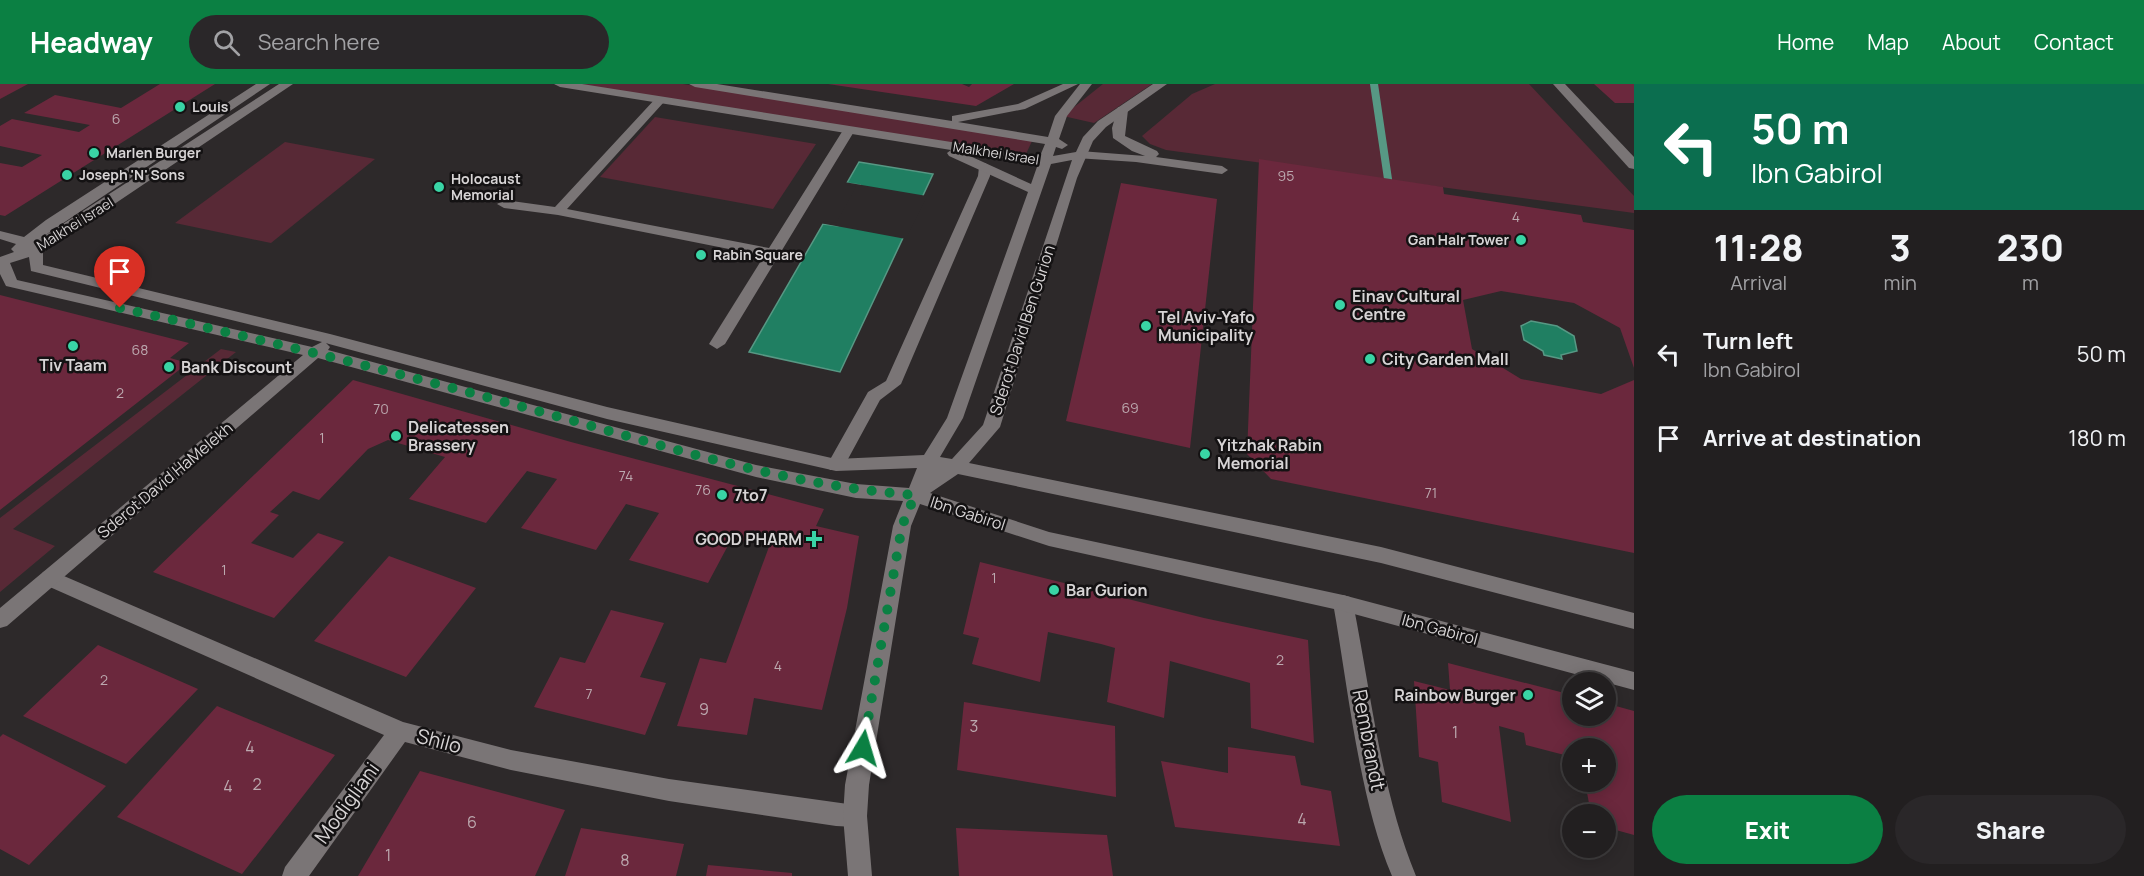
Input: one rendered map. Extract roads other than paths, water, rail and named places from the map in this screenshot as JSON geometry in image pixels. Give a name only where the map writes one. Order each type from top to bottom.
[{"type":"street","name":"Malkhei Israel","points":[[31,246],[264,84]]},
{"type":"street","name":"Malkhei Israel","points":[[1,262],[31,246],[287,84]]},
{"type":"street","name":"Malkhei Israel","points":[[560,84],[1045,161],[1080,155]]},
{"type":"street","name":"Malkhei Israel","points":[[695,84],[739,87],[1052,141],[1080,155]]},
{"type":"street","points":[[936,121],[1021,107],[1072,84]]},
{"type":"street","name":"Sderot David Ben Gurion","points":[[915,495],[929,461],[955,418],[1061,116],[1086,84]]},
{"type":"street","name":"Sderot David Ben Gurion","points":[[915,495],[956,467],[991,427],[1080,155],[1088,140],[1102,124],[1161,84]]},
{"type":"street","points":[[1559,84],[1634,165]]},
{"type":"street","points":[[558,211],[660,100]]},
{"type":"street","points":[[1080,155],[1136,158],[1222,170],[1164,157],[1123,141],[1119,138],[1118,128],[1122,110]]},
{"type":"street","points":[[717,344],[849,130]]},
{"type":"street","points":[[930,143],[1035,191]]},
{"type":"street","points":[[836,465],[874,396],[893,384],[984,176],[985,167]]},
{"type":"street","points":[[504,204],[558,211],[772,253]]},
{"type":"street","points":[[0,235],[31,246],[36,268],[330,339],[607,413],[836,465],[929,461],[1381,555],[1634,621]]},
{"type":"street","name":"Ibn Gabirol","points":[[1,262],[11,283],[316,352],[756,471],[856,491],[915,495],[1049,539],[1343,603],[1634,681]]},
{"type":"street","name":"Sderot David HaMelekh","points":[[0,620],[330,339]]},
{"type":"street","points":[[860,876],[855,816],[866,722],[902,526],[915,495]]},
{"type":"street","name":"Shilo","points":[[50,578],[400,731],[511,760],[646,786],[855,816]]},
{"type":"street","name":"Rembrandt","points":[[1343,603],[1376,781],[1397,860],[1404,876]]},
{"type":"street","name":"Modigliani","points":[[294,876],[400,731]]},
{"type":"waterway","points":[[1374,84],[1388,179]]},
{"type":"place","name":"Louis","points":[[180,107]]},
{"type":"place","name":"Marlen Burger","points":[[94,153]]},
{"type":"place","name":"Joseph 'N' Sons","points":[[67,175]]},
{"type":"place","name":"Holocaust Memorial","points":[[439,187]]},
{"type":"place","name":"Gan HaIr Tower","points":[[1521,240]]},
{"type":"place","name":"Rabin Square","points":[[701,255]]},
{"type":"place","name":"Einav Cultural Centre","points":[[1340,305]]},
{"type":"place","name":"Tel Aviv-Yafo Municipality","points":[[1146,326]]},
{"type":"place","name":"Tiv Taam","points":[[73,346]]},
{"type":"place","name":"City Garden Mall","points":[[1370,359]]},
{"type":"place","name":"Bank Discount","points":[[169,367]]},
{"type":"place","name":"Delicatessen Brassery","points":[[396,436]]},
{"type":"place","name":"Yitzhak Rabin Memorial","points":[[1205,454]]},
{"type":"place","name":"7to7","points":[[722,495]]},
{"type":"place","name":"GOOD PHARM","points":[[814,539]]},
{"type":"place","name":"Bar Gurion","points":[[1054,590]]},
{"type":"place","name":"Rainbow Burger","points":[[1528,695]]}]
